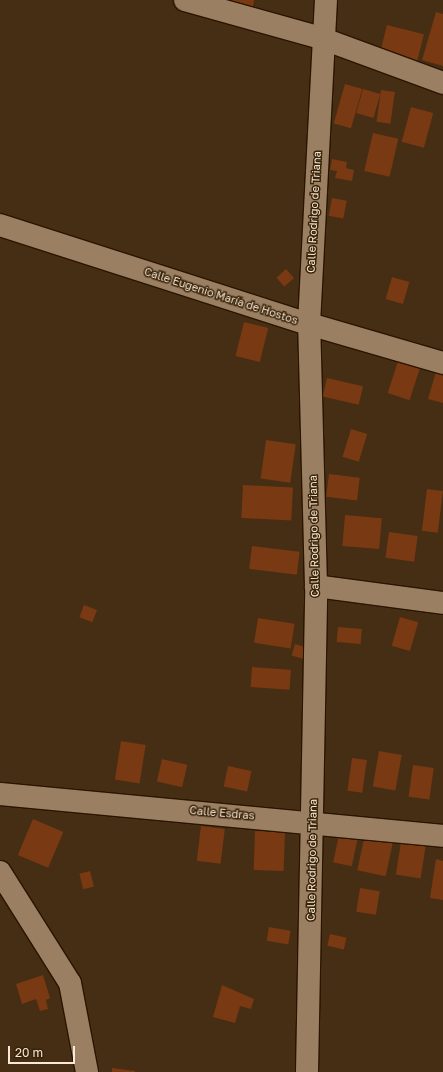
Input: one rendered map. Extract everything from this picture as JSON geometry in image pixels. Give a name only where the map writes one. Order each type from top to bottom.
[{"type":"street","points":[[185,0],[321,38],[443,83]]},
{"type":"street","name":"Calle Rodrigo de Triana","points":[[307,1072],[313,821],[316,586],[309,324],[321,38],[326,0]]},
{"type":"street","name":"Calle Eugenio María de Hostos","points":[[0,225],[309,324],[443,363]]},
{"type":"street","points":[[316,586],[443,603]]},
{"type":"street","name":"Calle Esdras","points":[[0,794],[313,821],[443,836]]},
{"type":"street","points":[[0,872],[70,983],[87,1072]]},
{"type":"building","points":[[228,0],[254,0],[252,14],[226,5]]},
{"type":"building","points":[[436,12],[443,14],[443,66],[422,60]]},
{"type":"building","points":[[387,25],[424,34],[417,61],[380,52]]},
{"type":"building","points":[[345,84],[362,89],[351,128],[334,123]]},
{"type":"building","points":[[363,89],[380,94],[373,118],[356,113]]},
{"type":"building","points":[[381,90],[395,92],[390,124],[377,122]]},
{"type":"building","points":[[411,107],[433,113],[424,148],[402,142]]},
{"type":"building","points":[[373,133],[398,139],[390,177],[364,171]]},
{"type":"building","points":[[332,159],[347,162],[346,168],[354,170],[352,181],[335,178],[337,171],[330,170]]},
{"type":"building","points":[[332,198],[347,201],[343,219],[329,216]]},
{"type":"building","points":[[286,269],[294,278],[284,287],[276,278]]},
{"type":"building","points":[[392,277],[409,282],[403,304],[386,299]]},
{"type":"building","points":[[244,322],[268,328],[260,362],[236,356]]},
{"type":"building","points":[[400,355],[422,362],[410,400],[388,393]]},
{"type":"building","points":[[438,365],[443,367],[443,403],[428,399]]},
{"type":"building","points":[[327,378],[363,386],[359,405],[323,397]]},
{"type":"building","points":[[351,429],[367,434],[359,462],[343,457]]},
{"type":"building","points":[[266,440],[296,444],[290,483],[261,479]]},
{"type":"building","points":[[329,474],[360,478],[357,501],[326,497]]},
{"type":"building","points":[[243,485],[293,488],[291,521],[241,518]]},
{"type":"building","points":[[427,489],[443,491],[438,533],[422,531]]},
{"type":"building","points":[[345,515],[382,518],[379,549],[342,546]]},
{"type":"building","points":[[389,532],[418,536],[414,562],[385,558]]},
{"type":"building","points":[[252,546],[300,552],[297,575],[249,569]]},
{"type":"building","points":[[84,605],[97,610],[92,622],[79,617]]},
{"type":"building","points":[[400,617],[418,622],[410,651],[392,646]]},
{"type":"building","points":[[258,618],[295,624],[291,648],[254,643]]},
{"type":"building","points":[[338,627],[362,629],[361,644],[337,642]]},
{"type":"building","points":[[295,644],[309,648],[306,660],[292,656]]},
{"type":"building","points":[[252,667],[291,670],[290,690],[251,687]]},
{"type":"building","points":[[121,741],[146,745],[140,783],[115,780]]},
{"type":"building","points":[[379,751],[402,755],[395,790],[373,786]]},
{"type":"building","points":[[352,758],[367,760],[362,793],[347,791]]},
{"type":"building","points":[[162,759],[187,765],[182,787],[157,781]]},
{"type":"building","points":[[413,765],[434,768],[429,800],[409,797]]},
{"type":"building","points":[[228,766],[251,771],[247,792],[224,787]]},
{"type":"building","points":[[33,819],[63,832],[48,868],[18,855]]},
{"type":"building","points":[[201,826],[225,829],[221,864],[197,861]]},
{"type":"building","points":[[340,830],[359,834],[352,866],[333,862]]},
{"type":"building","points":[[255,831],[285,832],[284,871],[254,870]]},
{"type":"building","points":[[365,834],[393,840],[386,876],[357,870]]},
{"type":"building","points":[[401,842],[426,846],[421,879],[396,875]]},
{"type":"building","points":[[436,859],[443,861],[443,900],[430,898]]},
{"type":"building","points":[[90,871],[94,887],[83,889],[79,874]]},
{"type":"building","points":[[360,888],[380,891],[376,915],[356,912]]},
{"type":"building","points":[[269,927],[291,931],[288,945],[267,941]]},
{"type":"building","points":[[330,934],[347,938],[344,950],[327,946]]},
{"type":"building","points":[[43,975],[50,998],[46,1000],[48,1009],[40,1011],[36,999],[22,1004],[16,984]]},
{"type":"building","points":[[222,985],[254,999],[251,1009],[240,1006],[235,1023],[213,1017]]},
{"type":"building","points":[[112,1068],[135,1071],[135,1072],[112,1072]]}]
